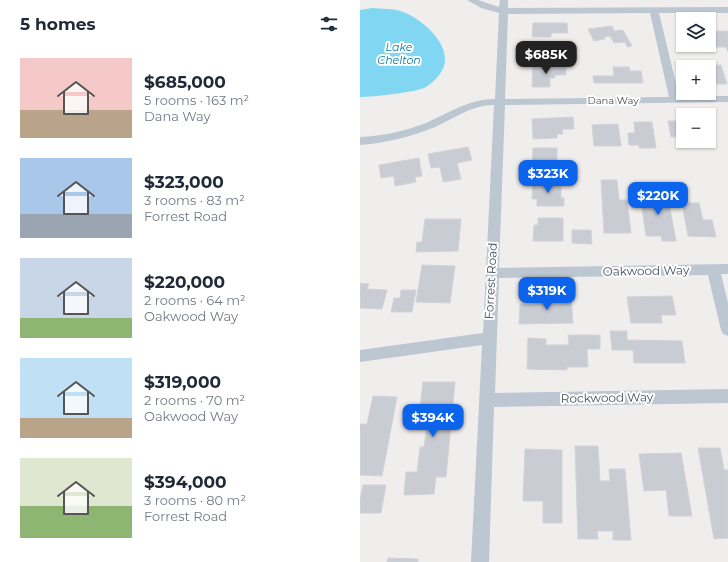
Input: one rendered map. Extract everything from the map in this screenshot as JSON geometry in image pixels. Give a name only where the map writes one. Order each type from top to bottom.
[{"type":"street","points":[[471,0],[484,6],[654,11],[728,10]]},
{"type":"street","name":"Forrest Road","points":[[480,562],[488,338],[503,6]]},
{"type":"street","points":[[654,11],[675,100]]},
{"type":"street","name":"Dana Way","points":[[360,141],[399,135],[451,115],[468,105],[499,101],[728,100]]},
{"type":"street","name":"Oakwood Way","points":[[492,273],[728,269]]},
{"type":"street","points":[[713,270],[728,330]]},
{"type":"street","points":[[360,356],[488,338]]},
{"type":"street","name":"Rockwood Way","points":[[486,400],[728,396]]},
{"type":"water","name":"Lake Chelton","points":[[372,8],[395,10],[410,15],[417,19],[437,38],[444,52],[445,64],[436,79],[429,85],[422,89],[405,92],[360,97],[360,10]]},
{"type":"building","points":[[533,23],[567,23],[568,33],[551,33],[551,37],[532,37]]},
{"type":"building","points":[[612,26],[614,31],[623,30],[632,46],[627,47],[625,42],[614,43],[610,36],[604,37],[605,39],[594,41],[588,29]]},
{"type":"building","points":[[716,31],[728,31],[728,52],[726,47],[716,47]]},
{"type":"building","points":[[534,44],[558,44],[559,61],[534,62]]},
{"type":"building","points":[[716,65],[721,65],[727,84],[716,84]]},
{"type":"building","points":[[533,67],[566,67],[566,75],[555,75],[555,78],[550,78],[550,87],[532,87]]},
{"type":"building","points":[[613,67],[629,67],[630,71],[641,71],[643,83],[594,83],[593,76],[614,76]]},
{"type":"building","points":[[573,117],[574,129],[562,129],[563,134],[557,134],[557,138],[533,139],[532,119]]},
{"type":"building","points":[[668,121],[676,121],[676,137],[671,137]]},
{"type":"building","points":[[634,122],[652,122],[656,148],[639,148],[639,145],[629,145],[628,133],[635,133]]},
{"type":"building","points":[[618,124],[621,146],[594,146],[592,125]]},
{"type":"building","points":[[468,147],[472,160],[457,163],[461,179],[443,182],[440,167],[431,168],[428,154]]},
{"type":"building","points":[[533,148],[557,148],[557,171],[532,171]]},
{"type":"building","points":[[419,158],[422,176],[415,177],[416,182],[395,186],[394,176],[381,178],[379,165]]},
{"type":"building","points":[[546,180],[561,180],[561,198],[564,198],[564,206],[537,206],[537,199],[532,199],[533,184],[546,184]]},
{"type":"building","points":[[601,180],[617,180],[619,200],[627,200],[631,233],[604,233]]},
{"type":"building","points":[[640,193],[667,193],[676,241],[662,241],[661,236],[646,236]]},
{"type":"building","points":[[682,203],[699,203],[703,220],[712,220],[716,237],[688,236]]},
{"type":"building","points":[[538,218],[563,218],[563,241],[533,241],[534,225],[538,225]]},
{"type":"building","points":[[425,219],[461,219],[458,251],[416,252],[417,242],[422,242]]},
{"type":"building","points":[[572,230],[591,230],[592,244],[572,243]]},
{"type":"building","points":[[422,265],[455,266],[450,303],[416,302]]},
{"type":"building","points":[[360,283],[369,284],[367,289],[387,290],[382,309],[360,308]]},
{"type":"building","points":[[401,290],[416,290],[412,312],[391,312],[394,298],[400,298]]},
{"type":"building","points":[[533,296],[571,296],[573,323],[519,324],[520,304],[533,304]]},
{"type":"building","points":[[672,296],[676,315],[661,315],[662,323],[631,323],[627,297]]},
{"type":"building","points":[[610,331],[627,331],[627,340],[682,341],[685,363],[634,363],[633,350],[612,350]]},
{"type":"building","points":[[568,335],[600,335],[600,349],[587,349],[588,367],[567,367],[567,370],[527,369],[528,338],[546,339],[546,345],[569,345]]},
{"type":"building","points":[[423,382],[455,382],[446,477],[436,477],[434,494],[404,495],[406,472],[417,472],[420,447],[424,447],[428,418],[419,418]]},
{"type":"building","points":[[373,396],[397,397],[382,476],[360,475],[360,424],[367,424]]},
{"type":"building","points":[[575,446],[598,446],[600,481],[610,481],[609,469],[625,469],[631,540],[613,540],[613,531],[597,531],[598,539],[578,539]]},
{"type":"building","points":[[698,448],[720,448],[724,470],[728,470],[728,538],[714,539]]},
{"type":"building","points":[[525,449],[562,450],[562,523],[543,523],[543,501],[523,501]]},
{"type":"building","points":[[681,453],[692,516],[669,516],[666,490],[644,491],[639,454]]},
{"type":"building","points":[[363,485],[386,485],[381,513],[360,513],[360,500]]},
{"type":"building","points":[[388,558],[418,559],[418,562],[387,562]]}]
